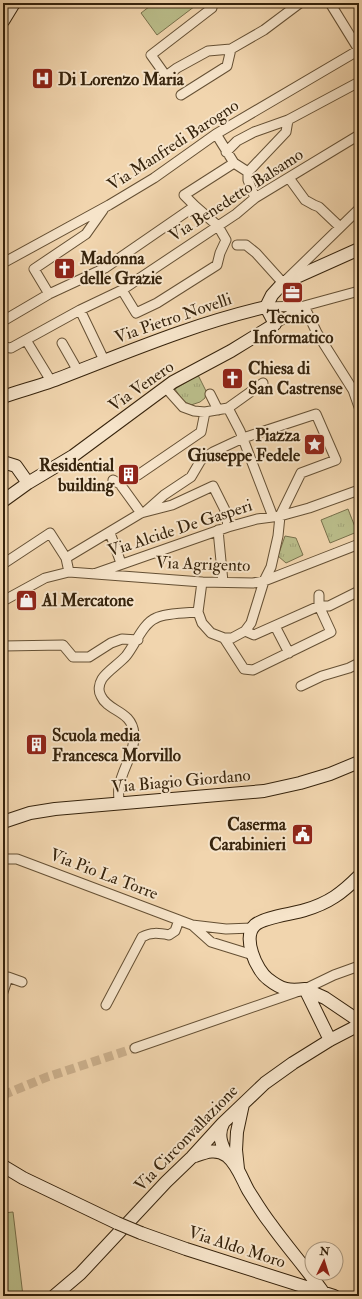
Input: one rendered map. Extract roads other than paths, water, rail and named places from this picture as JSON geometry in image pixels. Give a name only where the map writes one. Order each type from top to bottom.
[{"type":"street","points":[[3,21],[14,3]]},
{"type":"street","points":[[212,8],[150,55],[166,76],[177,68],[208,51],[231,49],[264,30],[300,3]]},
{"type":"street","points":[[330,3],[359,50]]},
{"type":"street","points":[[181,95],[227,66],[231,49]]},
{"type":"street","name":"Via Manfredi Barogno","points":[[3,263],[104,208],[154,178],[216,134],[359,50]]},
{"type":"street","points":[[226,152],[237,141],[254,132],[288,120],[359,82]]},
{"type":"street","points":[[246,171],[286,132],[288,120]]},
{"type":"street","points":[[216,134],[234,163],[246,171],[255,198]]},
{"type":"street","name":"Via Benedetto Balsamo","points":[[3,347],[11,348],[80,310],[122,290],[236,214],[255,198],[359,136]]},
{"type":"street","points":[[122,290],[136,313],[157,303],[217,265],[220,253],[226,240],[218,226],[194,206],[184,195],[234,163]]},
{"type":"street","points":[[289,178],[304,200],[319,206],[340,227]]},
{"type":"street","points":[[3,321],[49,294],[105,268],[194,206]]},
{"type":"street","points":[[49,294],[34,269],[86,234],[104,208]]},
{"type":"street","points":[[275,324],[266,307],[272,295],[359,209]]},
{"type":"street","points":[[237,245],[246,245],[256,253],[283,283]]},
{"type":"street","points":[[283,283],[359,249]]},
{"type":"street","name":"Via Pietro Novelli","points":[[3,396],[51,381],[104,360],[230,315],[266,307],[304,306],[359,291]]},
{"type":"street","points":[[304,306],[316,333],[353,390],[359,407]]},
{"type":"street","name":"Via Venero","points":[[3,501],[28,483],[73,456],[176,381],[231,351],[304,306]]},
{"type":"street","points":[[80,310],[104,360]]},
{"type":"street","points":[[26,340],[51,381]]},
{"type":"street","points":[[62,343],[78,371]]},
{"type":"street","points":[[166,388],[183,407],[194,412],[205,412],[228,408],[263,383]]},
{"type":"street","points":[[210,394],[218,410]]},
{"type":"street","points":[[228,408],[243,438],[276,517]]},
{"type":"street","points":[[138,475],[201,432],[205,412]]},
{"type":"street","points":[[66,558],[143,512],[164,495],[191,477],[201,460],[213,452],[243,438],[291,424],[316,414],[340,469]]},
{"type":"street","points":[[202,582],[198,612],[202,623],[211,633],[224,638],[232,638],[245,631],[251,623],[264,581],[271,567],[276,517],[301,473],[336,460]]},
{"type":"street","points":[[3,462],[16,466],[28,483]]},
{"type":"street","points":[[112,480],[120,484],[143,512]]},
{"type":"street","points":[[143,512],[172,505],[213,486],[226,512],[228,527]]},
{"type":"street","name":"Via Alcide De Gasperi","points":[[91,575],[121,563],[218,530],[309,508],[359,490]]},
{"type":"street","points":[[218,530],[224,582]]},
{"type":"street","points":[[3,564],[50,533],[66,558],[69,572],[45,578],[3,601]]},
{"type":"street","points":[[110,533],[121,563]]},
{"type":"street","name":"Via Agrigento","points":[[69,572],[91,575],[202,582],[253,583],[264,581],[359,544]]},
{"type":"street","points":[[245,631],[254,635],[319,606],[329,606],[359,591]]},
{"type":"street","points":[[224,638],[244,670],[253,670],[331,632],[319,606],[319,595]]},
{"type":"street","points":[[119,802],[118,788],[130,756],[134,734],[131,724],[124,715],[104,701],[101,696],[100,684],[102,677],[126,656],[138,640],[148,622],[156,617],[198,612]]},
{"type":"street","points":[[275,626],[289,653]]},
{"type":"street","points":[[3,646],[63,645],[73,657],[89,657],[111,643],[122,639],[138,640]]},
{"type":"street","points":[[301,686],[322,676],[349,668],[359,663]]},
{"type":"street","name":"Via Biagio Giordano","points":[[3,822],[30,813],[48,810],[119,802],[264,791],[300,783],[330,774],[359,762]]},
{"type":"street","name":"Via Pio La Torre","points":[[3,859],[17,859],[192,925]]},
{"type":"street","points":[[359,876],[343,892],[331,899],[306,910],[266,919],[257,923],[252,928],[249,940],[253,955],[260,969],[267,978],[277,985],[291,991],[305,989],[325,998],[359,1021]]},
{"type":"street","points":[[106,1005],[142,937],[149,933],[169,935],[175,931],[179,920]]},
{"type":"street","points":[[192,925],[226,930],[252,928]]},
{"type":"street","points":[[192,925],[211,942],[253,955]]},
{"type":"street","points":[[135,1048],[305,989],[334,975],[359,966]]},
{"type":"street","points":[[3,992],[8,977],[22,982]]},
{"type":"street","points":[[305,989],[330,1040]]},
{"type":"street","name":"Via Circonvallazione","points":[[54,1296],[80,1274],[223,1123],[265,1083],[293,1063],[330,1040],[359,1025]]},
{"type":"street","points":[[243,1104],[232,1153],[238,1170],[248,1190],[270,1223],[329,1294]]},
{"type":"street","points":[[223,1123],[219,1136],[222,1146],[232,1153]]},
{"type":"street","points":[[192,1157],[208,1151],[232,1153]]},
{"type":"street","name":"Via Aldo Moro","points":[[3,1166],[24,1178],[141,1233],[291,1283],[329,1294]]},
{"type":"tunnel","points":[[3,1095],[47,1077],[135,1048]]},
{"type":"place","name":"Di Lorenzo Maria","points":[[42,79]]},
{"type":"place","name":"Madonna delle Grazie","points":[[65,268]]},
{"type":"place","name":"Tecnico Informatico","points":[[293,293]]},
{"type":"place","name":"Chiesa di San Castrense","points":[[233,378]]},
{"type":"place","name":"Piazza Giuseppe Fedele","points":[[315,445]]},
{"type":"place","name":"Residential building","points":[[129,475]]},
{"type":"place","name":"Al Mercatone","points":[[26,600]]},
{"type":"place","name":"Scuola media Francesca Morvillo","points":[[37,745]]},
{"type":"place","name":"Caserma Carabinieri","points":[[302,834]]}]
